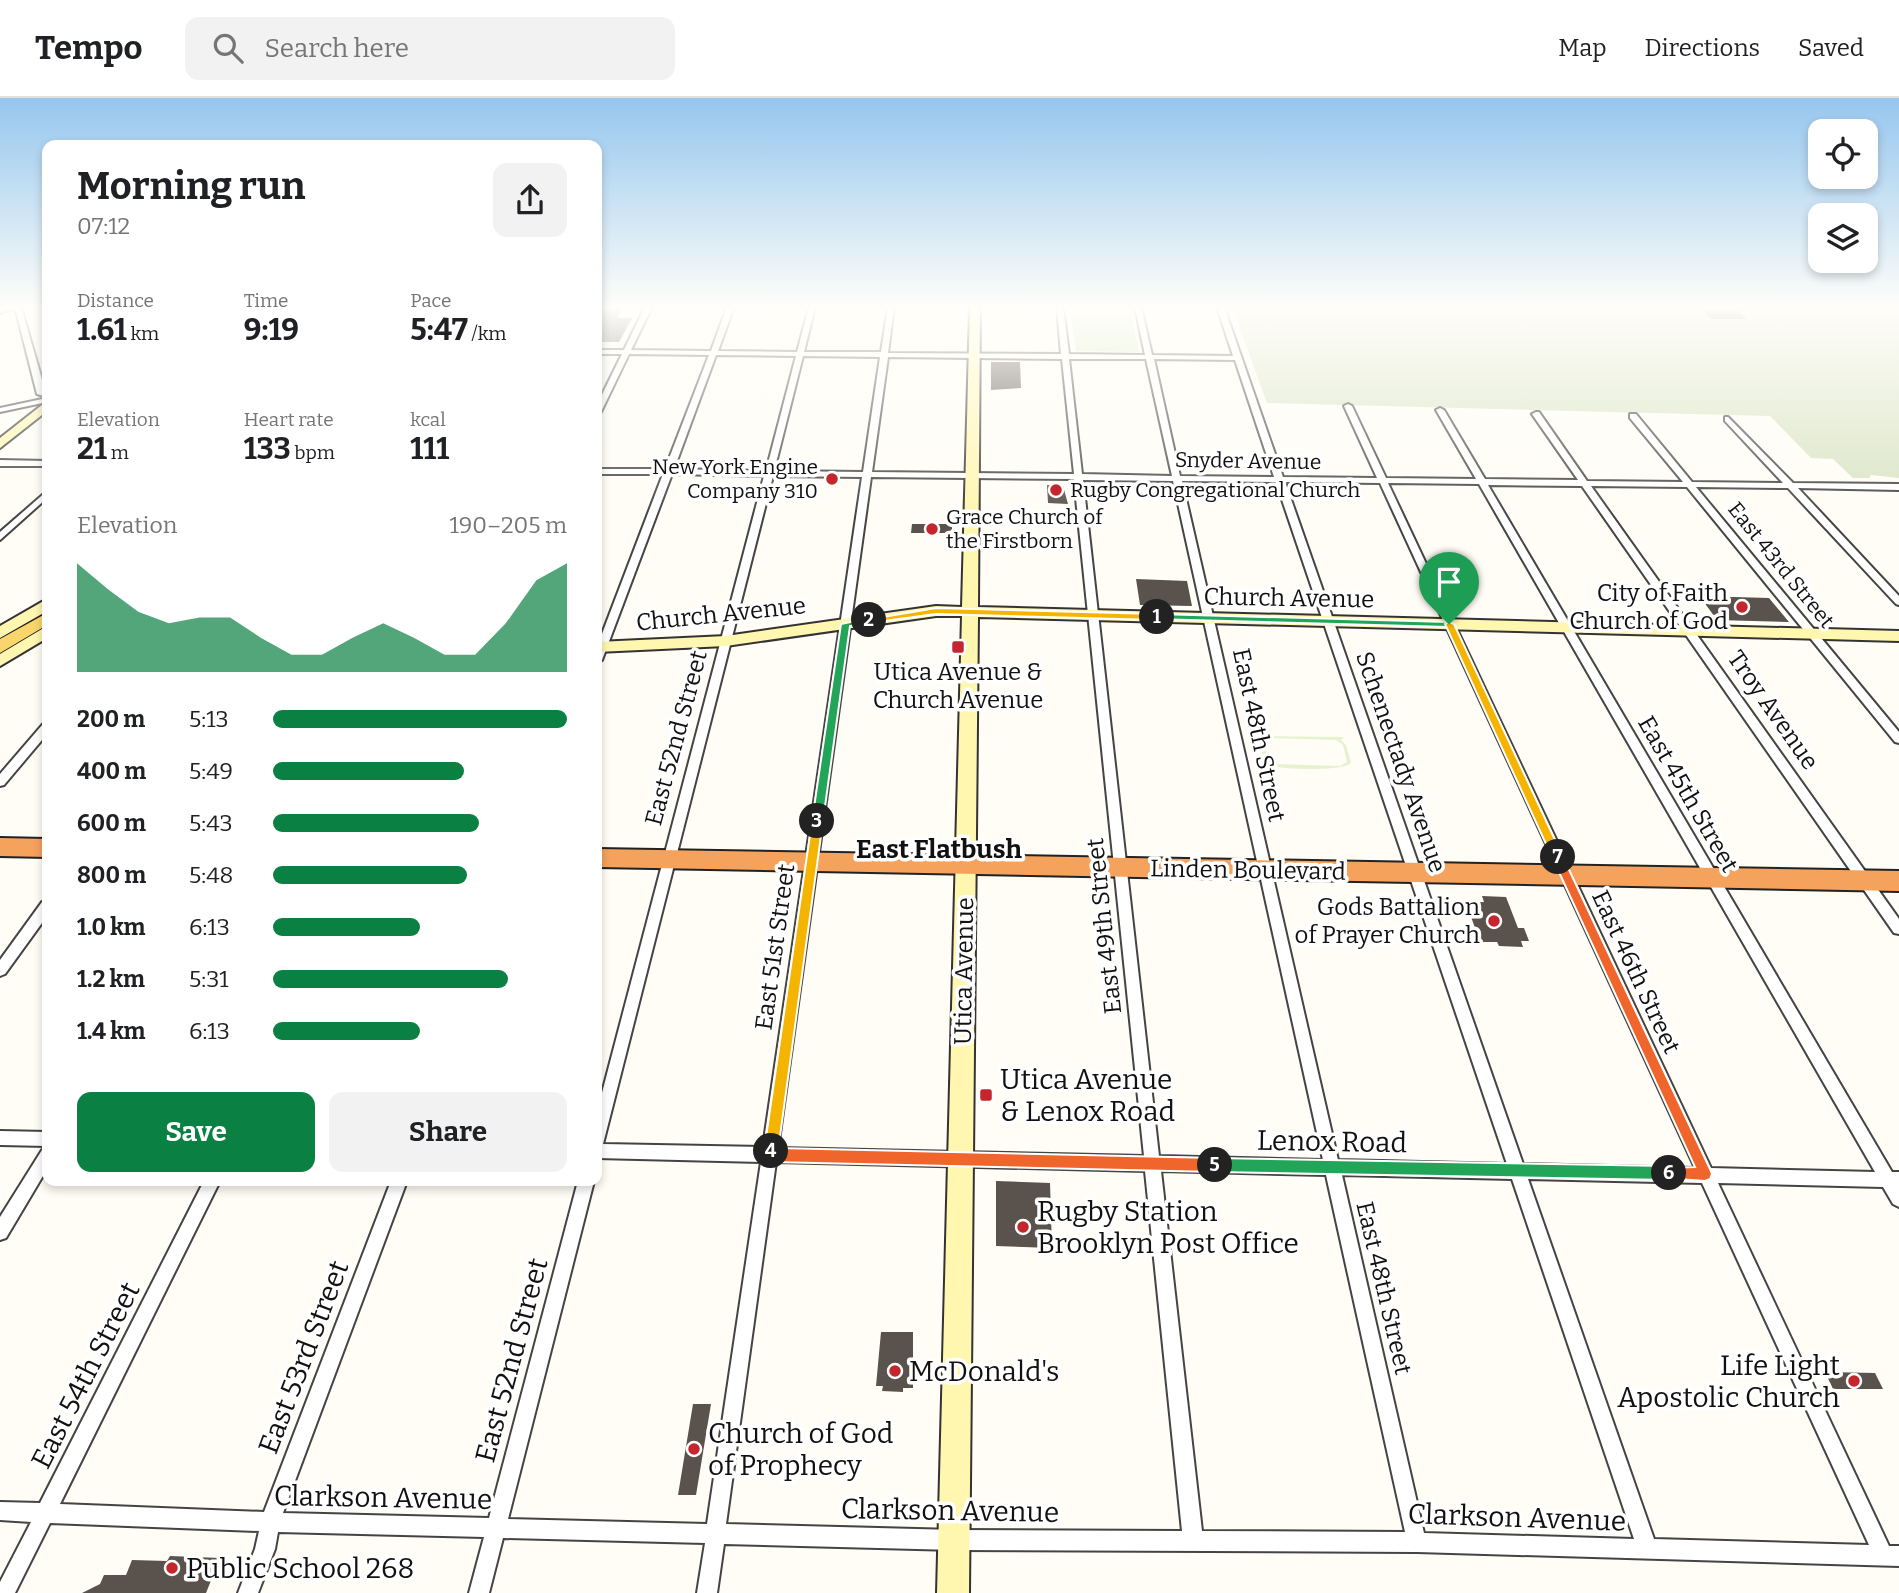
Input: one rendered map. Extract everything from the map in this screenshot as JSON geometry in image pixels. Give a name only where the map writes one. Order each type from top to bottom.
[{"type":"highway","points":[[0,847],[42,848]]},
{"type":"highway","name":"Linden Boulevard","points":[[602,858],[1899,881]]},
{"type":"main road","name":"Utica Avenue","points":[[953,1593],[974,377]]},
{"type":"main road","points":[[0,444],[42,409]]},
{"type":"main road","name":"Church Avenue","points":[[602,651],[726,641],[936,611],[1899,635]]},
{"type":"main road","points":[[0,619],[40,623]]},
{"type":"main road","points":[[0,633],[40,623]]},
{"type":"main road","points":[[0,647],[40,623]]},
{"type":"main road","points":[[0,661],[40,623]]},
{"type":"street","points":[[36,377],[42,394]]},
{"type":"street","points":[[602,402],[615,377]]},
{"type":"street","points":[[602,641],[704,377]]},
{"type":"street","name":"East 52nd Street","points":[[602,1120],[794,377]]},
{"type":"street","name":"East 51st Street","points":[[707,1593],[881,377]]},
{"type":"street","name":"East 49th Street","points":[[1067,377],[1193,1540]]},
{"type":"street","name":"East 48th Street","points":[[1153,377],[1417,1542]]},
{"type":"street","name":"Schenectady Avenue","points":[[1244,377],[1648,1550]]},
{"type":"street","points":[[0,410],[42,398]]},
{"type":"street","name":"East 46th Street","points":[[1348,407],[1705,1174],[1891,1556]]},
{"type":"street","name":"East 45th Street","points":[[1440,410],[1712,878],[1893,1180],[1899,1199]]},
{"type":"street","name":"Troy Avenue","points":[[1536,414],[1899,929]]},
{"type":"street","name":"East 43rd Street","points":[[1633,416],[1899,739]]},
{"type":"street","points":[[1728,419],[1899,602]]},
{"type":"street","points":[[0,463],[42,464]]},
{"type":"street","name":"Snyder Avenue","points":[[602,471],[1897,488]]},
{"type":"street","points":[[0,537],[42,499]]},
{"type":"street","points":[[0,782],[42,733]]},
{"type":"street","points":[[0,970],[42,913]]},
{"type":"street","points":[[0,1138],[42,1139]]},
{"type":"street","name":"Lenox Road","points":[[602,1151],[1893,1180]]},
{"type":"street","points":[[0,1232],[42,1163]]},
{"type":"street","name":"East 54th Street","points":[[5,1593],[209,1186]]},
{"type":"street","name":"East 53rd Street","points":[[248,1593],[265,1549],[270,1522],[397,1186]]},
{"type":"street","name":"East 52nd Street","points":[[479,1593],[585,1186]]},
{"type":"street","name":"Clarkson Avenue","points":[[0,1511],[270,1522],[955,1540],[1417,1542],[1891,1556]]},
{"type":"green space","points":[[1257,377],[1899,377],[1899,478],[1871,475],[1869,478],[1853,478],[1833,459],[1811,458],[1770,416],[1267,403]]},
{"type":"green space","points":[[1259,736],[1344,737],[1341,740],[1346,745],[1351,763],[1346,766],[1327,769],[1274,766],[1267,762],[1263,755],[1263,739]],"holes":[[[1271,738],[1336,740],[1343,745],[1347,762],[1340,766],[1274,764],[1268,759],[1264,744]]]},
{"type":"building","points":[[991,377],[1021,377],[1021,388],[991,390]]},
{"type":"building","name":"Rugby Congregational Church","points":[[1047,485],[1063,486],[1068,504],[1048,503]]},
{"type":"building","name":"Grace Church of the Firstborn","points":[[912,524],[952,524],[952,533],[911,533]]},
{"type":"building","points":[[1136,579],[1187,581],[1192,606],[1140,605]]},
{"type":"building","name":"City of Faith Church of God","points":[[1701,598],[1769,598],[1789,622],[1717,620]]},
{"type":"building","name":"Gods Battalion of Prayer Church","points":[[1482,896],[1506,897],[1518,928],[1524,928],[1529,941],[1521,941],[1523,947],[1480,942],[1470,914],[1461,913],[1456,903],[1484,902]]},
{"type":"building","name":"Rugby Station Brooklyn Post Office","points":[[996,1181],[1050,1183],[1052,1248],[996,1246]]},
{"type":"building","name":"McDonald's","points":[[881,1332],[913,1332],[913,1388],[903,1388],[903,1392],[882,1391],[883,1386],[876,1386]]},
{"type":"building","name":"Life Light Apostolic Church","points":[[1825,1372],[1875,1373],[1883,1389],[1833,1389]]},
{"type":"building","name":"Church of God of Prophecy","points":[[693,1404],[711,1404],[696,1495],[678,1495]]},
{"type":"building","name":"Public School 268","points":[[170,1556],[220,1558],[206,1593],[82,1593],[100,1584],[104,1575],[126,1575],[132,1560],[167,1561]]},
{"type":"place","name":"New York Engine Company 310","points":[[832,479]]},
{"type":"place","name":"Rugby Congregational Church","points":[[1056,490]]},
{"type":"place","name":"Grace Church of the Firstborn","points":[[932,529]]},
{"type":"place","name":"City of Faith Church of God","points":[[1742,607]]},
{"type":"place","name":"Utica Avenue & Church Avenue","points":[[958,647]]},
{"type":"place","name":"Gods Battalion of Prayer Church","points":[[1494,921]]},
{"type":"place","name":"Utica Avenue & Lenox Road","points":[[986,1095]]},
{"type":"place","name":"Rugby Station Brooklyn Post Office","points":[[1023,1227]]},
{"type":"place","name":"McDonald's","points":[[895,1371]]},
{"type":"place","name":"Life Light Apostolic Church","points":[[1854,1381]]},
{"type":"place","name":"Church of God of Prophecy","points":[[694,1449]]},
{"type":"place","name":"Public School 268","points":[[172,1568]]},
{"type":"district","name":"East Flatbush","points":[[939,849]]},
{"type":"route","points":[[936,611],[1449,624],[1705,1174],[770,1155],[846,624],[936,611]]}]
